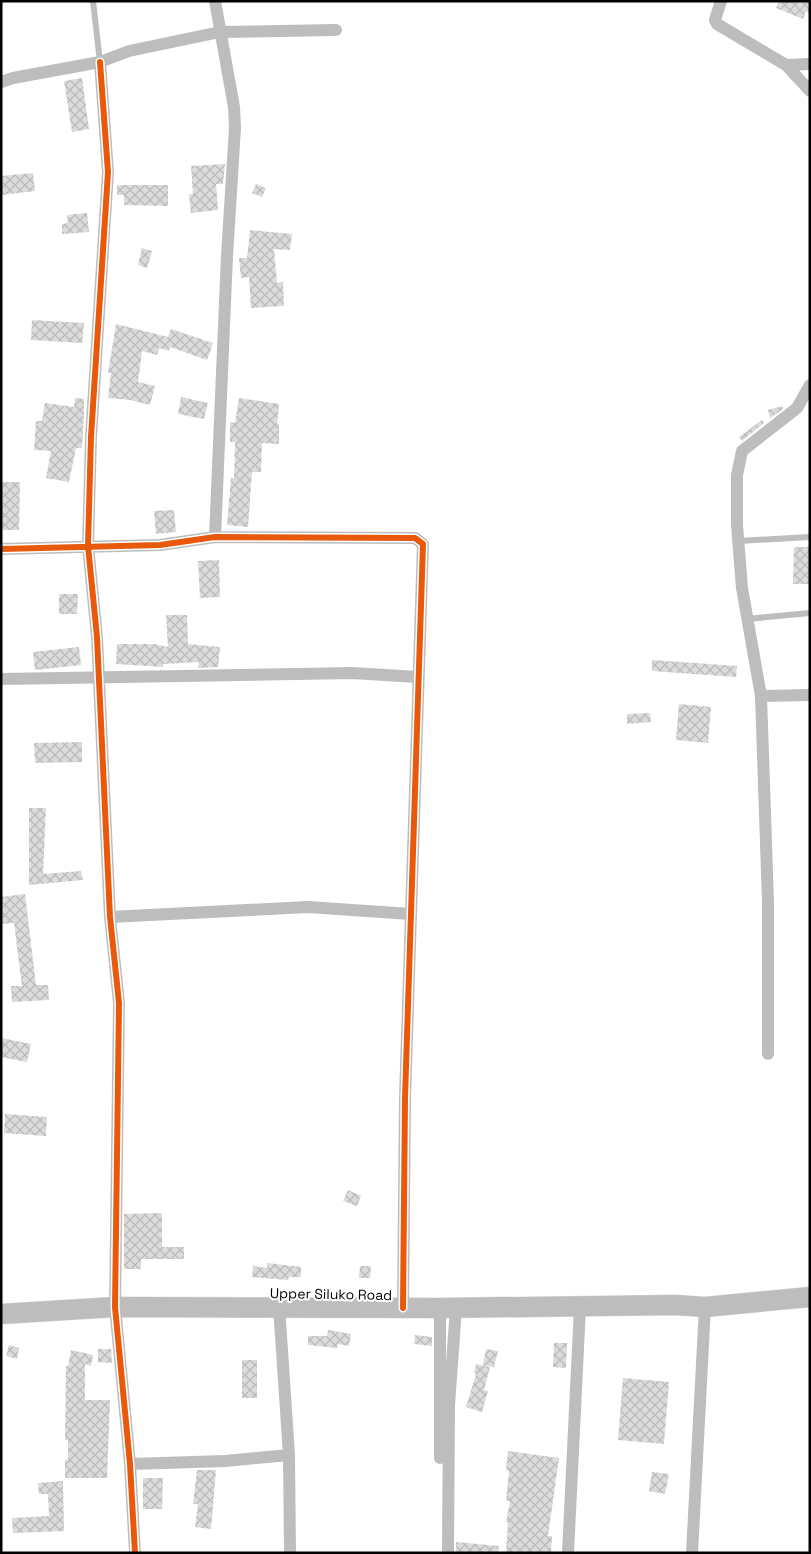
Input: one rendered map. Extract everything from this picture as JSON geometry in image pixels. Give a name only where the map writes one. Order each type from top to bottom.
[{"type":"main road","name":"Upper Siluko Road","points":[[1,1314],[115,1307],[448,1308],[675,1305],[705,1307],[810,1297]]},
{"type":"street","points":[[214,537],[235,128],[234,107],[215,1]]},
{"type":"street","points":[[721,1],[715,20],[717,24],[786,65],[810,91]]},
{"type":"street","points":[[1,82],[13,78],[100,62],[129,51],[220,32],[336,30]]},
{"type":"street","points":[[100,62],[108,172],[91,437],[88,546],[97,637],[110,917],[119,1003],[115,1307],[130,1464],[135,1553]]},
{"type":"street","points":[[786,65],[810,64]]},
{"type":"street","points":[[768,1054],[768,902],[761,696],[746,619],[738,541],[737,476],[742,451],[797,408],[810,385]]},
{"type":"street","points":[[1,549],[160,545],[214,537],[415,538],[423,544],[405,1098],[403,1308]]},
{"type":"street","points":[[1,679],[352,673],[418,677]]},
{"type":"street","points":[[761,696],[810,695]]},
{"type":"street","points":[[110,917],[308,907],[411,914]]},
{"type":"street","points":[[279,1306],[289,1455],[290,1553]]},
{"type":"street","points":[[568,1553],[580,1307]]},
{"type":"street","points":[[692,1553],[705,1307]]},
{"type":"street","points":[[440,1553],[448,1308]]},
{"type":"street","points":[[448,1308],[448,1553]]},
{"type":"street","points":[[130,1464],[225,1462],[289,1455]]},
{"type":"lane","points":[[93,1],[100,62]]},
{"type":"lane","points":[[738,541],[810,537]]},
{"type":"lane","points":[[746,619],[810,613]]},
{"type":"building","points":[[779,1],[810,1],[810,13],[806,11],[803,19],[776,8]]},
{"type":"building","points":[[82,78],[89,129],[72,132],[64,81]]},
{"type":"building","points":[[225,164],[223,184],[216,184],[218,210],[191,213],[189,194],[193,194],[191,166]]},
{"type":"building","points":[[33,173],[35,191],[1,195],[1,176]]},
{"type":"building","points":[[256,184],[266,188],[262,197],[252,193]]},
{"type":"building","points":[[117,185],[168,185],[168,206],[124,205],[124,195],[117,195]]},
{"type":"building","points":[[87,213],[89,232],[62,234],[62,224],[68,223],[67,215]]},
{"type":"building","points":[[250,230],[292,234],[290,250],[274,249],[277,283],[283,282],[284,306],[251,308],[249,277],[241,278],[239,258],[247,258]]},
{"type":"building","points":[[142,248],[152,251],[147,268],[138,265]]},
{"type":"building","points":[[32,320],[84,323],[82,343],[31,340]]},
{"type":"building","points":[[116,324],[168,337],[171,329],[213,343],[207,360],[170,347],[169,351],[159,348],[157,355],[142,351],[138,382],[155,386],[150,405],[130,400],[108,398],[111,373],[108,373]]},
{"type":"building","points":[[181,397],[208,403],[204,419],[178,414]]},
{"type":"building","points":[[75,398],[84,399],[82,448],[76,448],[69,482],[46,478],[51,451],[34,450],[36,421],[42,421],[45,403],[74,407]]},
{"type":"building","points":[[239,398],[279,404],[277,424],[279,424],[279,444],[262,443],[261,472],[252,472],[248,527],[227,525],[231,478],[234,478],[235,442],[230,442],[230,422],[235,423]]},
{"type":"building","points":[[782,406],[783,409],[770,418],[768,410]]},
{"type":"building","points":[[762,420],[764,423],[742,441],[739,437]]},
{"type":"building","points":[[1,482],[20,482],[19,530],[1,530]]},
{"type":"building","points":[[174,510],[176,532],[156,534],[154,511]]},
{"type":"building","points":[[794,547],[810,547],[810,584],[793,584]]},
{"type":"building","points":[[219,560],[220,597],[200,598],[198,561]]},
{"type":"building","points":[[59,594],[78,594],[77,614],[59,614]]},
{"type":"building","points":[[166,615],[187,615],[188,644],[220,647],[218,667],[198,668],[199,662],[163,664],[163,667],[116,664],[117,644],[154,644],[168,647]]},
{"type":"building","points":[[79,647],[81,665],[35,670],[33,652]]},
{"type":"building","points":[[652,660],[737,666],[736,677],[652,671]]},
{"type":"building","points":[[679,704],[711,707],[708,743],[676,740]]},
{"type":"building","points":[[650,713],[651,722],[627,724],[627,714]]},
{"type":"building","points":[[82,742],[82,762],[35,763],[34,743]]},
{"type":"building","points":[[29,808],[46,808],[43,874],[81,871],[83,880],[29,885]]},
{"type":"building","points":[[25,894],[36,985],[48,985],[49,1000],[12,1002],[11,986],[22,986],[14,923],[1,924],[1,897]]},
{"type":"building","points":[[2,1038],[31,1044],[27,1062],[1,1057]]},
{"type":"building","points":[[5,1114],[47,1117],[46,1136],[4,1133]]},
{"type":"building","points":[[348,1190],[361,1196],[357,1206],[343,1201]]},
{"type":"building","points":[[162,1213],[162,1247],[184,1247],[184,1259],[141,1259],[141,1269],[124,1269],[124,1214]]},
{"type":"building","points":[[267,1263],[301,1267],[301,1277],[289,1277],[288,1280],[252,1277],[253,1266],[267,1268]]},
{"type":"building","points":[[360,1266],[371,1266],[370,1278],[359,1278]]},
{"type":"building","points":[[328,1330],[351,1334],[349,1346],[338,1344],[337,1348],[308,1345],[308,1336],[327,1336]]},
{"type":"building","points":[[415,1335],[432,1337],[432,1346],[414,1344]]},
{"type":"building","points":[[554,1343],[567,1343],[566,1368],[553,1367]]},
{"type":"building","points":[[9,1345],[19,1348],[17,1359],[6,1356]]},
{"type":"building","points":[[98,1349],[111,1349],[112,1363],[98,1362]]},
{"type":"building","points":[[486,1349],[498,1351],[494,1367],[483,1365]]},
{"type":"building","points":[[71,1350],[93,1355],[91,1366],[85,1364],[85,1400],[110,1400],[107,1478],[65,1478],[65,1460],[68,1460],[68,1440],[65,1440],[66,1366],[68,1366]]},
{"type":"building","points":[[242,1360],[257,1360],[257,1398],[242,1398]]},
{"type":"building","points":[[476,1364],[490,1367],[484,1390],[488,1391],[482,1412],[466,1407],[476,1374],[474,1373]]},
{"type":"building","points":[[623,1378],[669,1382],[664,1444],[618,1440]]},
{"type":"building","points":[[508,1451],[559,1458],[548,1536],[552,1536],[551,1553],[506,1552],[508,1522],[506,1522],[510,1501],[506,1501],[509,1471],[506,1470]]},
{"type":"building","points":[[197,1470],[216,1470],[211,1529],[195,1527],[198,1504],[193,1504]]},
{"type":"building","points":[[652,1472],[669,1474],[665,1494],[649,1491]]},
{"type":"building","points":[[143,1478],[163,1478],[162,1509],[143,1509]]},
{"type":"building","points":[[63,1481],[64,1531],[13,1533],[12,1518],[49,1516],[48,1494],[39,1494],[38,1483]]},
{"type":"building","points":[[456,1542],[499,1546],[498,1553],[456,1553]]},
{"type":"cycle path","points":[[100,62],[108,172],[91,437],[88,546],[97,637],[110,917],[119,1003],[115,1307],[130,1464],[135,1553]]},
{"type":"cycle path","points":[[1,549],[160,545],[215,537],[415,538],[423,544],[405,1098],[403,1308]]}]
